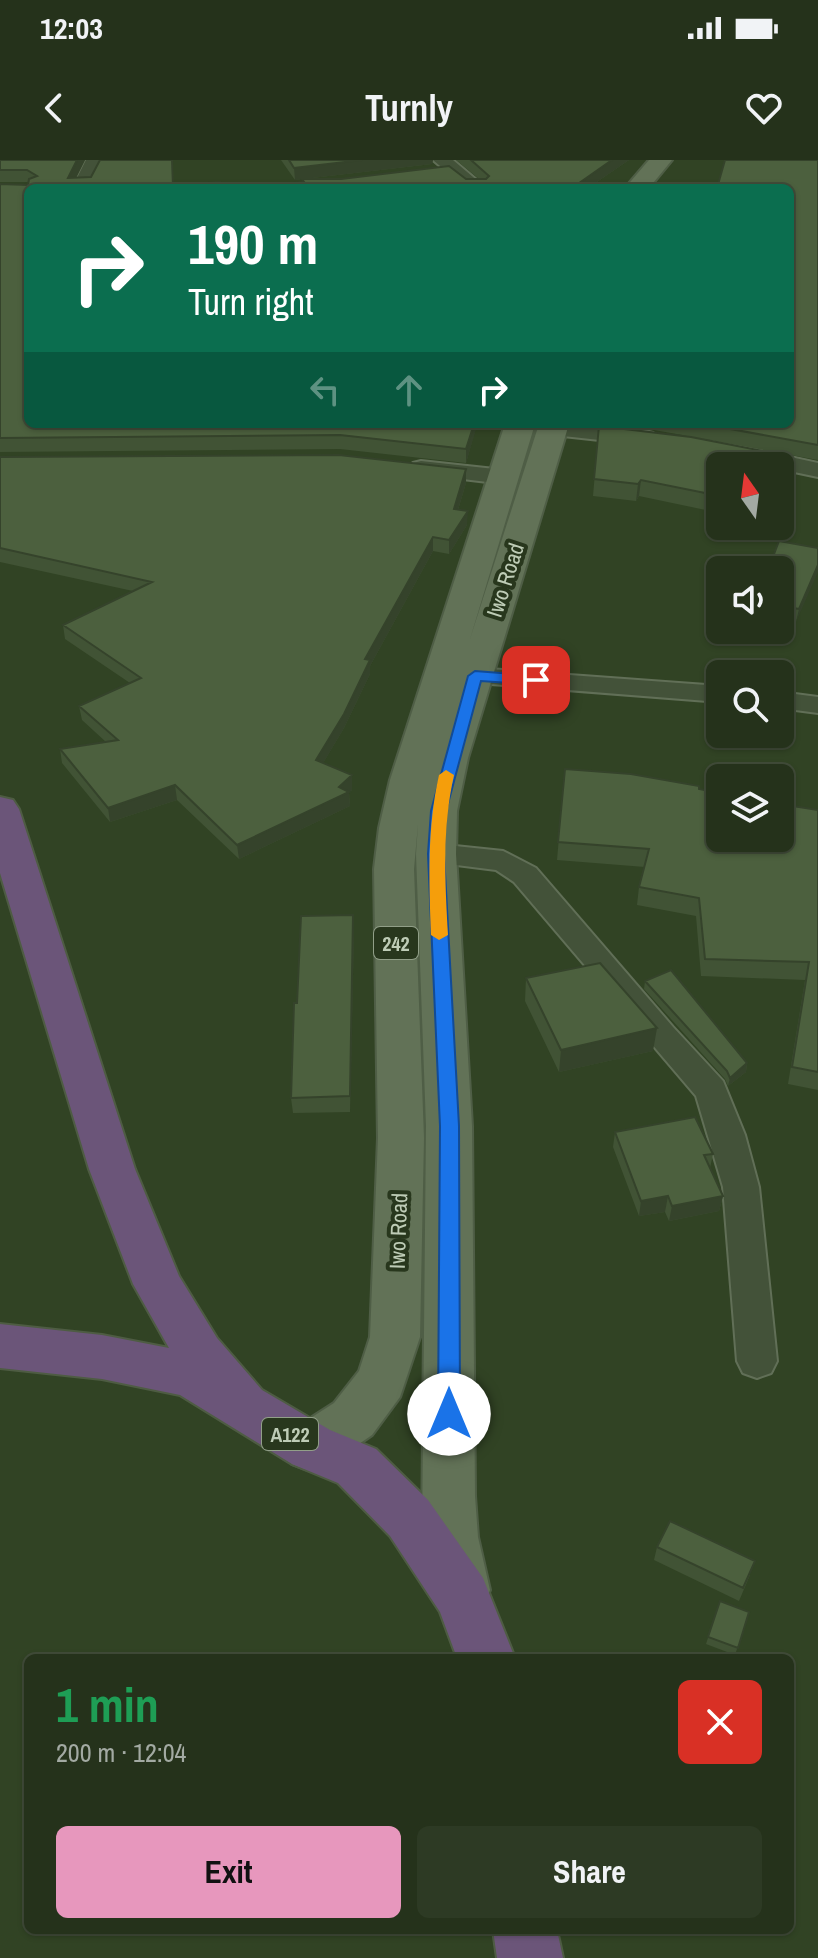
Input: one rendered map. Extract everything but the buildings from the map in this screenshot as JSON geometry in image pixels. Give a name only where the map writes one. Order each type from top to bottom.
[{"type":"highway","points":[[0,809],[112,1169],[158,1284],[199,1354],[244,1407]]},
{"type":"highway","name":"A122","points":[[0,1346],[102,1357],[191,1375],[311,1447],[357,1466],[409,1518],[463,1597],[484,1654]]},
{"type":"highway","points":[[497,1958],[500,1934]]},
{"type":"highway","points":[[526,1934],[530,1958]]},
{"type":"main road","points":[[640,184],[661,160]]},
{"type":"main road","points":[[668,184],[685,162]]},
{"type":"main road","name":"Iwo Road","points":[[311,1447],[353,1419],[382,1381],[395,1337],[401,1138],[394,869],[398,828],[448,648],[504,477],[541,428]]},
{"type":"main road","name":"Iwo Road","points":[[463,1597],[450,1537],[449,1126],[436,854],[441,799],[542,428]]},
{"type":"street","points":[[83,184],[95,160]]},
{"type":"street","points":[[422,174],[446,165],[472,184]]},
{"type":"street","points":[[567,428],[681,442],[818,470]]},
{"type":"street","points":[[400,466],[504,477]]},
{"type":"street","points":[[475,676],[706,693]]},
{"type":"street","points":[[794,702],[818,705]]},
{"type":"street","points":[[436,854],[503,861],[525,875],[661,1036],[711,1090],[741,1187],[757,1361]]},
{"type":"slow traffic","points":[[439,935],[436,854],[438,811],[446,775]]},
{"type":"route","points":[[449,1414],[449,1126],[436,854],[438,811],[450,758],[475,676],[536,680]]}]
